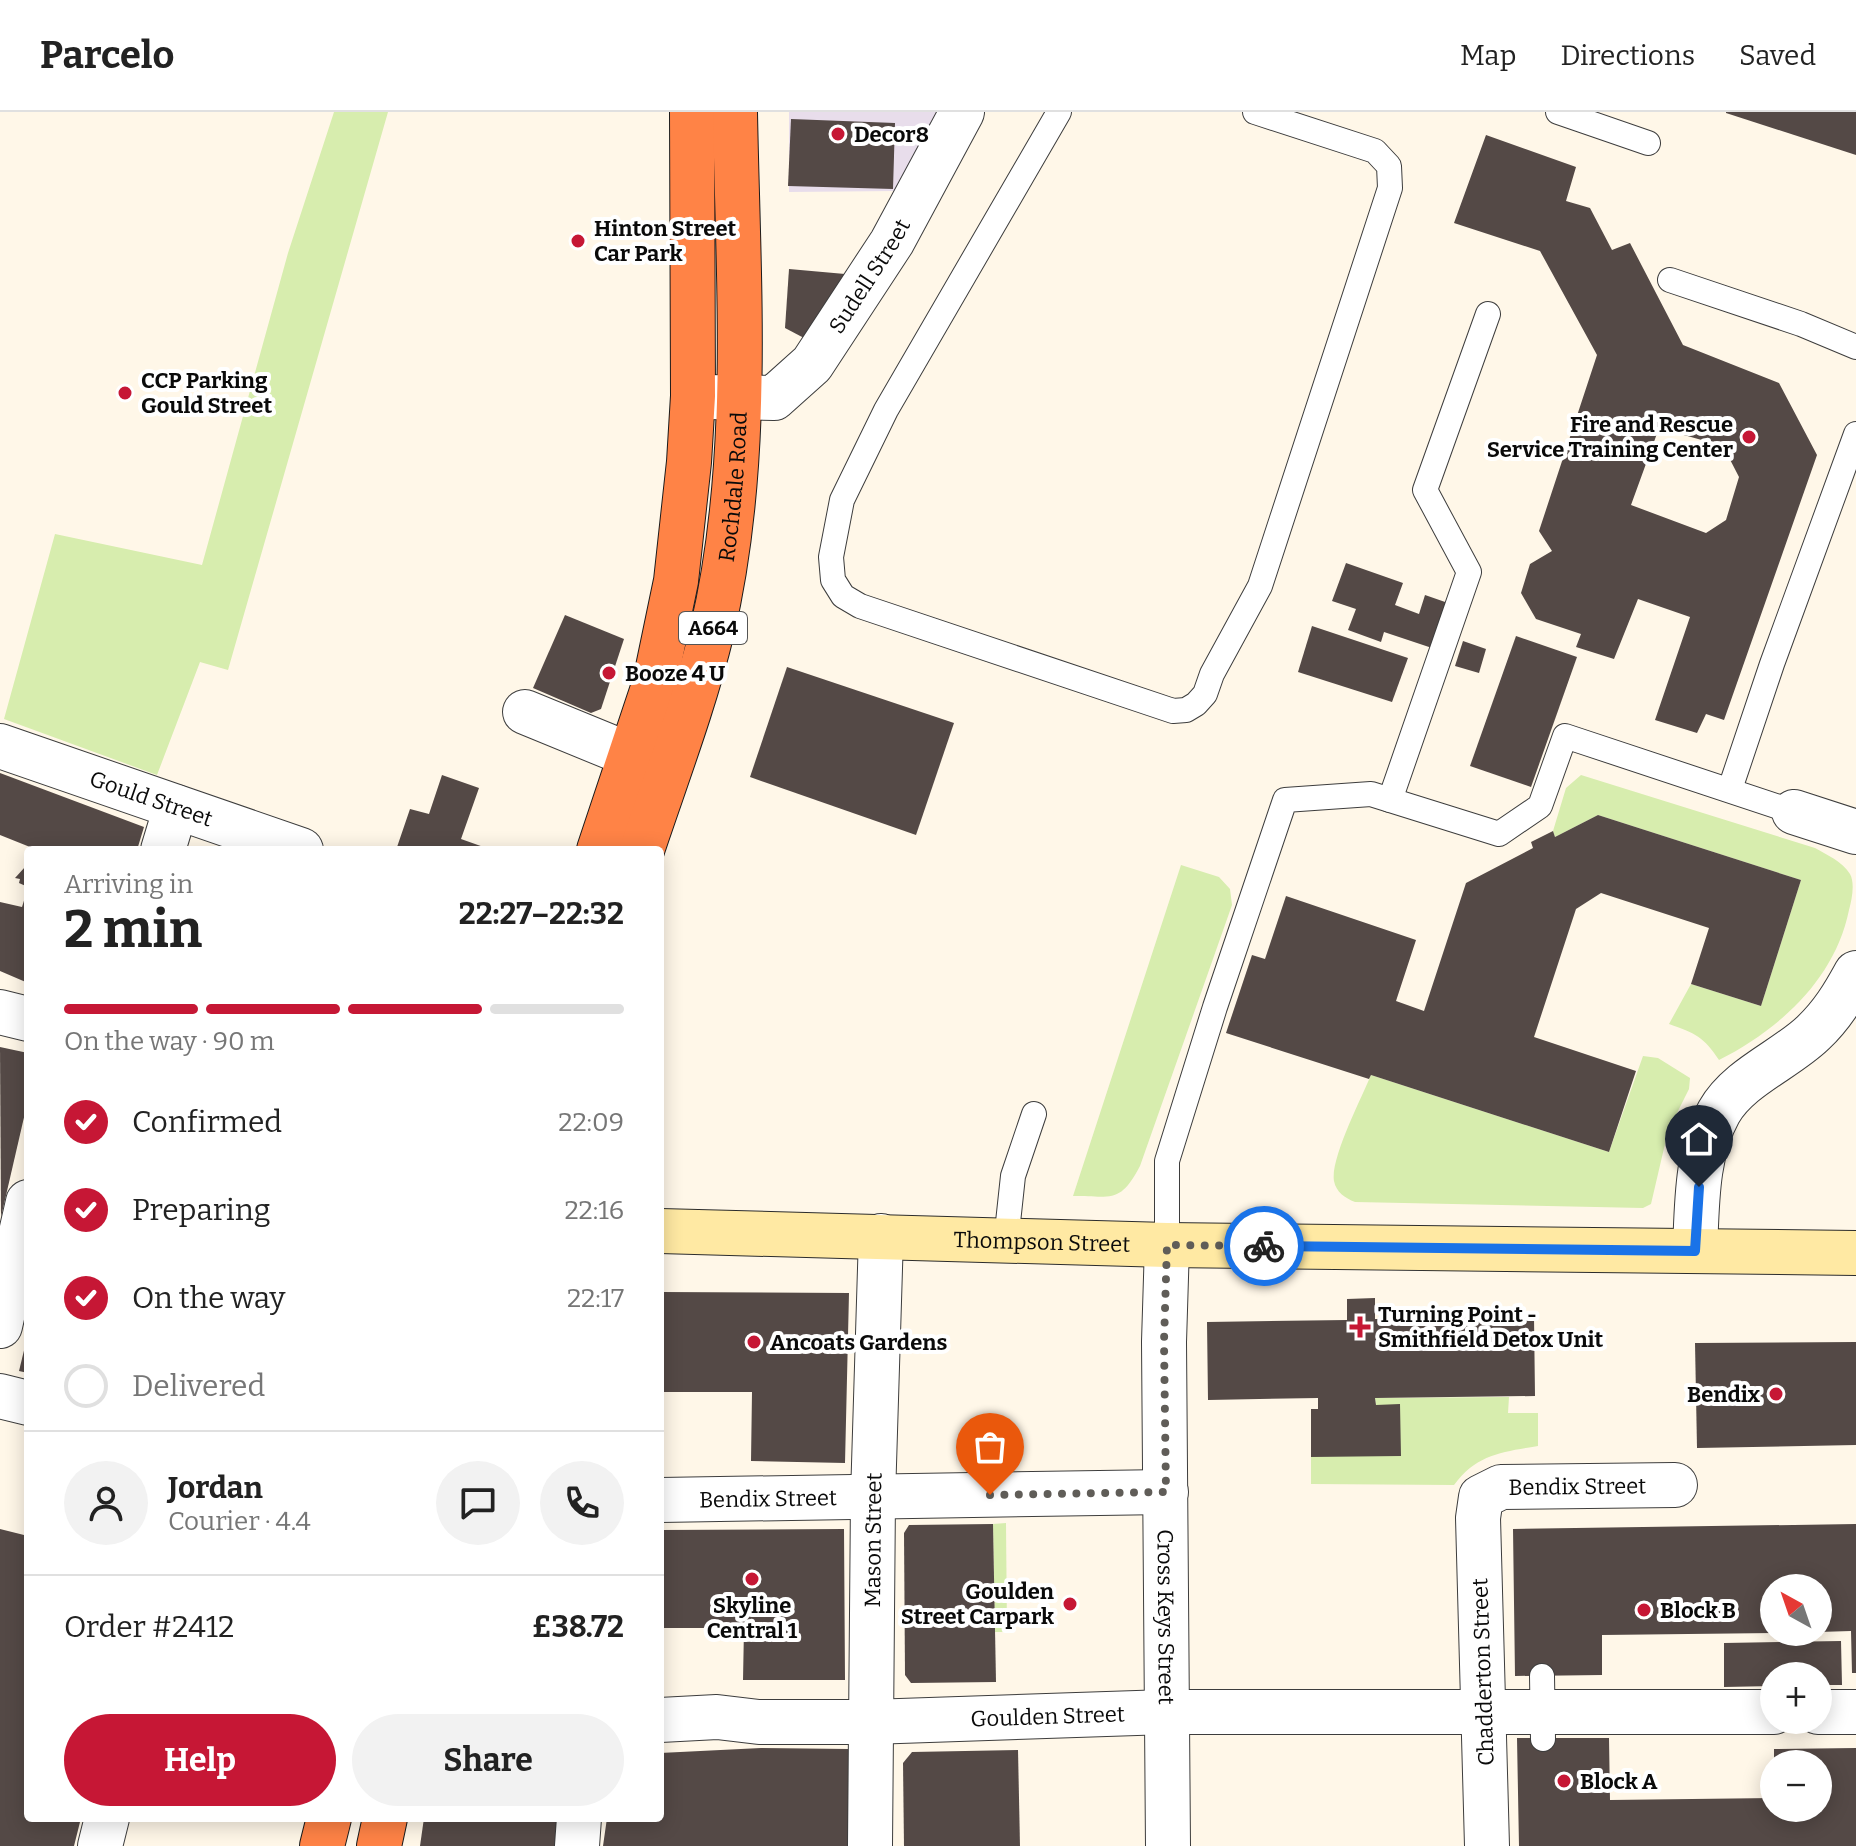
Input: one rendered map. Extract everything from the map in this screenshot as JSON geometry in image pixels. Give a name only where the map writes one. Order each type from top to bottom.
[{"type":"highway","name":"Rochdale Road","points":[[600,846],[655,682],[676,581],[693,396],[692,112]]},
{"type":"highway","name":"Rochdale Road","points":[[643,846],[712,631],[728,536],[740,397],[735,112]]},
{"type":"highway","points":[[322,1846],[328,1822]]},
{"type":"highway","points":[[379,1846],[384,1822]]},
{"type":"street","name":"Sudell Street","points":[[693,396],[774,398],[812,364],[892,242],[962,112]]},
{"type":"street","points":[[525,712],[630,755]]},
{"type":"street","name":"Gould Street","points":[[0,746],[289,846]]},
{"type":"street","points":[[164,846],[176,807]]},
{"type":"street","points":[[1794,812],[1856,832]]},
{"type":"street","points":[[1695,1251],[1702,1160],[1719,1111],[1751,1080],[1813,1034],[1840,1003],[1856,973]]},
{"type":"street","points":[[0,1012],[24,1018]]},
{"type":"street","points":[[0,1326],[24,1220]]},
{"type":"street","name":"Thompson Street","points":[[664,1231],[1167,1245],[1856,1253]]},
{"type":"street","name":"Mason Street","points":[[870,1846],[873,1497],[881,1236]]},
{"type":"street","name":"Cross Keys Street","points":[[1167,1245],[1164,1342],[1168,1846]]},
{"type":"street","points":[[0,1396],[24,1402]]},
{"type":"street","name":"Bendix Street","points":[[1481,1497],[1501,1487],[1675,1485]]},
{"type":"street","name":"Bendix Street","points":[[664,1500],[1166,1492]]},
{"type":"street","name":"Chadderton Street","points":[[1481,1497],[1478,1518],[1487,1846]]},
{"type":"street","name":"Goulden Street","points":[[664,1720],[717,1717],[759,1722],[870,1722],[1167,1712],[1484,1713],[1542,1709],[1760,1712]]},
{"type":"street","points":[[1832,1712],[1856,1712]]},
{"type":"street","points":[[100,1846],[106,1822]]},
{"type":"street","points":[[577,1846],[579,1822]]},
{"type":"lane","points":[[1059,112],[886,410],[842,500],[831,557],[833,580],[843,596],[860,606],[1173,711],[1186,710],[1205,694],[1212,674],[1260,586],[1390,188],[1389,166],[1375,151],[1270,114]]},
{"type":"lane","points":[[1558,112],[1648,143]]},
{"type":"lane","points":[[1670,280],[1801,324],[1856,347]]},
{"type":"lane","points":[[1390,800],[1469,572],[1425,490],[1488,314]]},
{"type":"lane","points":[[1730,789],[1856,434]]},
{"type":"lane","points":[[1167,1245],[1167,1161],[1285,800],[1371,794],[1499,834],[1540,806],[1565,736],[1794,812]]},
{"type":"lane","points":[[1006,1241],[1013,1176],[1034,1114]]},
{"type":"shaded area","points":[[789,112],[937,112],[896,191],[789,192]]},
{"type":"green space","points":[[334,112],[388,112],[228,670],[200,662],[157,775],[4,719],[55,534],[202,565],[288,253]]},
{"type":"green space","points":[[1581,775],[1815,848],[1839,862],[1850,874],[1852,896],[1842,935],[1818,980],[1783,1017],[1719,1060],[1698,1037],[1669,1024],[1691,984],[1761,1006],[1801,880],[1598,815],[1555,837],[1553,831],[1566,788]]},
{"type":"green space","points":[[1181,865],[1219,877],[1230,889],[1232,905],[1140,1166],[1127,1187],[1114,1195],[1073,1196]]},
{"type":"green space","points":[[1643,1056],[1658,1058],[1690,1078],[1689,1089],[1668,1131],[1651,1204],[1643,1208],[1355,1202],[1335,1185],[1337,1158],[1371,1075],[1609,1152]]},
{"type":"green space","points":[[1509,1397],[1508,1413],[1538,1413],[1538,1446],[1491,1456],[1472,1467],[1454,1485],[1311,1484],[1311,1457],[1400,1405],[1376,1405],[1375,1398]]},
{"type":"green space","points":[[1006,1523],[1007,1632],[995,1632],[993,1524]]},
{"type":"building","points":[[1726,112],[1856,112],[1856,155],[1726,113]]},
{"type":"building","points":[[791,119],[895,123],[893,189],[788,186]]},
{"type":"building","name":"Fire and Rescue Service Training Center","points":[[1486,135],[1576,167],[1566,201],[1590,208],[1612,250],[1630,243],[1683,345],[1779,383],[1817,455],[1724,720],[1706,714],[1697,733],[1655,720],[1690,617],[1638,599],[1614,659],[1576,647],[1581,634],[1536,619],[1521,593],[1530,564],[1552,551],[1539,531],[1597,355],[1540,251],[1454,223]],"holes":[[[1659,428],[1723,446],[1739,477],[1726,520],[1706,533],[1631,505]]]},
{"type":"building","points":[[789,269],[845,274],[804,338],[785,328]]},
{"type":"building","points":[[1346,563],[1403,583],[1395,605],[1419,614],[1425,595],[1448,603],[1432,648],[1384,632],[1381,642],[1348,630],[1356,609],[1332,601]]},
{"type":"building","points":[[565,615],[624,639],[601,709],[591,713],[533,688]]},
{"type":"building","points":[[1312,626],[1408,658],[1392,702],[1298,672]]},
{"type":"building","points":[[1516,636],[1577,657],[1531,787],[1470,766]]},
{"type":"building","points":[[1463,641],[1486,649],[1479,673],[1455,666]]},
{"type":"building","points":[[787,667],[954,723],[916,835],[750,777]]},
{"type":"building","points":[[0,773],[144,827],[138,846],[28,846],[0,835]]},
{"type":"building","points":[[442,775],[479,788],[461,839],[481,846],[397,846],[410,809],[429,814]]},
{"type":"building","points":[[1598,815],[1801,880],[1761,1006],[1691,984],[1709,928],[1601,893],[1576,909],[1534,1037],[1636,1071],[1609,1152],[1371,1075],[1369,1079],[1226,1033],[1252,955],[1265,959],[1286,896],[1416,940],[1396,1001],[1424,1011],[1466,883],[1533,848],[1531,842],[1553,831],[1555,837]]},
{"type":"building","points":[[24,868],[24,885],[15,878]]},
{"type":"building","points":[[24,901],[24,981],[0,971],[0,902],[22,907]]},
{"type":"building","points":[[0,1047],[24,1052],[24,1117],[1,1217]]},
{"type":"building","name":"Ancoats Gardens","points":[[664,1292],[849,1293],[845,1463],[751,1461],[752,1392],[664,1392]]},
{"type":"building","points":[[1375,1298],[1375,1319],[1534,1317],[1535,1396],[1375,1398],[1376,1405],[1400,1404],[1401,1456],[1311,1457],[1311,1409],[1318,1409],[1318,1398],[1208,1400],[1207,1322],[1347,1320],[1347,1299]]},
{"type":"building","name":"Bendix","points":[[1856,1342],[1856,1445],[1697,1448],[1695,1343]]},
{"type":"building","points":[[24,1350],[24,1372],[19,1371]]},
{"type":"building","points":[[993,1524],[996,1682],[911,1683],[905,1675],[904,1533],[909,1525]]},
{"type":"building","name":"Block B","points":[[1856,1524],[1856,1673],[1852,1673],[1851,1631],[1832,1632],[1832,1574],[1760,1574],[1760,1633],[1602,1635],[1602,1675],[1515,1676],[1513,1529]]},
{"type":"building","points":[[0,1529],[24,1535],[24,1822],[80,1822],[74,1846],[0,1846]]},
{"type":"building","name":"Skyline Central 1","points":[[844,1529],[845,1680],[743,1680],[744,1628],[664,1628],[664,1530]]},
{"type":"building","points":[[1832,1641],[1841,1641],[1842,1685],[1832,1685],[1832,1662],[1760,1662],[1760,1686],[1724,1687],[1724,1643],[1832,1646]]},
{"type":"building","name":"Block A","points":[[1517,1738],[1609,1738],[1610,1800],[1760,1798],[1760,1822],[1832,1822],[1832,1750],[1774,1749],[1856,1748],[1856,1846],[1519,1846]]},
{"type":"building","points":[[761,1748],[849,1749],[849,1846],[603,1846],[606,1822],[664,1822],[664,1753]]},
{"type":"building","points":[[1018,1750],[1020,1846],[904,1846],[903,1763],[912,1752]]},
{"type":"building","points":[[423,1822],[558,1822],[555,1846],[420,1846]]},
{"type":"way so far","points":[[990,1495],[1166,1492],[1164,1342],[1167,1245],[1264,1246]]},
{"type":"place","name":"Decor8","points":[[838,134]]},
{"type":"place","name":"Hinton Street Car Park","points":[[578,241]]},
{"type":"place","name":"CCP Parking Gould Street","points":[[125,393]]},
{"type":"place","name":"Fire and Rescue Service Training Center","points":[[1749,437]]},
{"type":"place","name":"Booze 4 U","points":[[609,673]]},
{"type":"place","name":"Turning Point - Smithfield Detox Unit","points":[[1360,1327]]},
{"type":"place","name":"Ancoats Gardens","points":[[754,1342]]},
{"type":"place","name":"Bendix","points":[[1776,1394]]},
{"type":"place","name":"Skyline Central 1","points":[[752,1579]]},
{"type":"place","name":"Goulden Street Carpark","points":[[1070,1604]]},
{"type":"place","name":"Block B","points":[[1644,1610]]},
{"type":"place","name":"Block A","points":[[1564,1781]]},
{"type":"route","points":[[1264,1246],[1695,1251],[1699,1187]]}]
